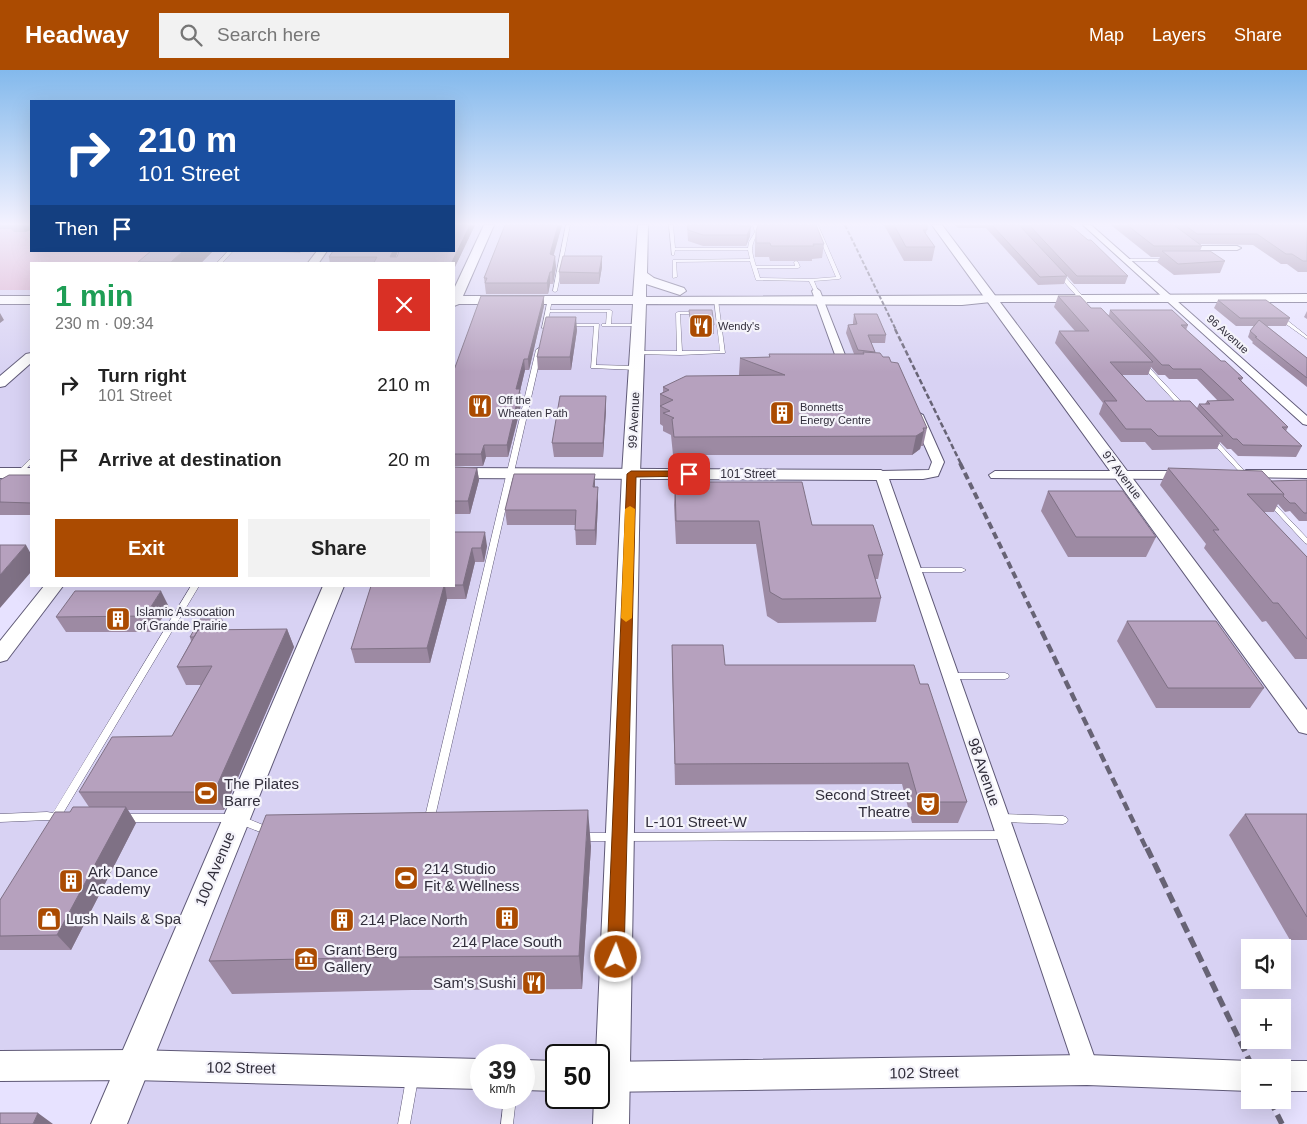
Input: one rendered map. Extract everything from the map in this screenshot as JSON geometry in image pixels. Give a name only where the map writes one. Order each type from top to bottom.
[{"type":"main road","points":[[465,274],[455,296],[551,301],[641,296],[680,291],[816,290],[962,301],[991,298],[1086,302],[1169,298],[1258,301],[1307,298]]},
{"type":"main road","points":[[642,275],[650,281],[680,291]]},
{"type":"main road","name":"99 Avenue","points":[[608,1044],[619,838],[631,474],[642,275]]},
{"type":"main road","points":[[0,290],[30,290]]},
{"type":"main road","points":[[641,296],[717,306],[816,290]]},
{"type":"main road","points":[[0,300],[30,300]]},
{"type":"main road","name":"100 Avenue","points":[[109,1124],[334,587]]},
{"type":"main road","name":"99 Avenue","points":[[609,1109],[611,1124]]},
{"type":"street","name":"97 Avenue","points":[[973,274],[1307,726]]},
{"type":"street","name":"96 Avenue","points":[[1142,274],[1307,422]]},
{"type":"street","points":[[816,290],[843,362],[863,363]]},
{"type":"street","points":[[0,383],[30,358]]},
{"type":"street","name":"101 Street","points":[[455,473],[881,475],[923,475],[934,473],[938,462],[914,407]]},
{"type":"street","points":[[1226,475],[1249,479],[1307,474]]},
{"type":"street","name":"98 Avenue","points":[[881,475],[1087,1070]]},
{"type":"street","points":[[995,475],[1197,475]]},
{"type":"street","points":[[0,655],[53,587]]},
{"type":"street","name":"102 Street","points":[[0,1066],[133,1066],[470,1074]]},
{"type":"street","name":"102 Street","points":[[610,1077],[1087,1070],[1241,1076]]},
{"type":"street","points":[[1291,1076],[1307,1076]]},
{"type":"lane","points":[[543,334],[557,274]]},
{"type":"lane","points":[[756,274],[758,280],[803,280]]},
{"type":"lane","points":[[801,274],[803,280],[816,290],[839,278],[837,274]]},
{"type":"lane","points":[[1060,274],[1086,302]]},
{"type":"lane","points":[[551,301],[610,311],[608,325]]},
{"type":"lane","points":[[598,325],[593,367],[680,353],[723,352],[717,306],[678,312],[680,353]]},
{"type":"lane","points":[[1277,315],[1307,338]]},
{"type":"lane","points":[[545,325],[554,325]]},
{"type":"lane","points":[[562,325],[640,325]]},
{"type":"lane","points":[[427,828],[540,344]]},
{"type":"lane","points":[[1136,357],[1190,416]]},
{"type":"lane","points":[[1204,430],[1249,479]]},
{"type":"lane","points":[[16,475],[30,462]]},
{"type":"lane","points":[[1265,496],[1307,542]]},
{"type":"lane","points":[[914,570],[962,570]]},
{"type":"lane","points":[[55,818],[193,587]]},
{"type":"lane","points":[[950,676],[1005,676]]},
{"type":"lane","points":[[0,818],[47,816],[74,818]]},
{"type":"lane","points":[[112,818],[236,818],[283,838]]},
{"type":"lane","name":"L-101 Street-W","points":[[570,838],[1003,827],[1063,820]]},
{"type":"lane","points":[[404,1124],[413,1072]]},
{"type":"lane","points":[[507,1124],[509,1109]]},
{"type":"shaded area","points":[[0,274],[30,274],[30,473],[0,473]]},
{"type":"shaded area","points":[[0,274],[30,274],[30,290],[0,290]]},
{"type":"shaded area","points":[[455,274],[1060,274],[1307,541],[1307,1074],[1291,1070],[1291,1059],[1241,1059],[1241,1109],[1272,1109],[1279,1124],[109,1124],[132,1066],[0,1066],[0,655],[53,587],[455,587]]},
{"type":"building","points":[[486,274],[549,274],[547,283],[485,283],[487,278],[484,278]]},
{"type":"building","points":[[1037,274],[1065,274],[1067,276],[1040,277]]},
{"type":"building","points":[[1075,274],[1126,274],[1128,276],[1077,276]]},
{"type":"building","points":[[481,296],[544,296],[528,359],[524,359],[516,389],[520,389],[507,445],[484,445],[481,454],[455,454],[455,367]]},
{"type":"building","points":[[1058,296],[1080,296],[1091,308],[1101,308],[1153,362],[1110,362],[1146,401],[1190,401],[1223,436],[1158,436],[1151,429],[1126,429],[1104,401],[1117,401],[1059,331],[1089,331]]},
{"type":"building","points":[[1218,300],[1266,300],[1290,318],[1240,318]]},
{"type":"building","points":[[689,310],[712,310],[714,325],[691,326]]},
{"type":"building","points":[[1110,310],[1172,310],[1188,325],[1181,325],[1243,378],[1238,378],[1288,427],[1282,427],[1302,446],[1243,445],[1237,439],[1233,439],[1199,404],[1210,404],[1207,401],[1234,400],[1201,369],[1173,369],[1169,365],[1162,365]]},
{"type":"building","points":[[854,314],[877,314],[886,335],[868,335],[875,352],[858,350],[848,325],[857,324]]},
{"type":"building","points":[[546,317],[576,317],[570,357],[537,357]]},
{"type":"building","points":[[1259,320],[1307,358],[1307,378],[1250,331]]},
{"type":"building","name":"Bonnetts Energy Centre","points":[[863,352],[880,353],[883,357],[889,357],[891,362],[898,363],[927,428],[923,428],[924,431],[916,436],[674,437],[672,419],[674,418],[663,413],[670,411],[660,406],[673,400],[660,394],[669,390],[663,387],[686,376],[785,375],[740,358],[770,357],[769,354],[864,354]]},
{"type":"building","points":[[560,396],[606,396],[603,443],[552,443]]},
{"type":"building","points":[[455,467],[477,468],[468,501],[455,501]]},
{"type":"building","points":[[1168,468],[1262,471],[1284,494],[1247,494],[1307,557],[1307,639],[1278,603],[1273,603],[1213,530],[1219,530]]},
{"type":"building","points":[[514,474],[595,474],[593,487],[598,487],[595,530],[575,530],[576,510],[505,510]]},
{"type":"building","points":[[9,475],[30,475],[30,503],[0,502],[0,480]]},
{"type":"building","points":[[1307,480],[1307,513],[1304,513],[1295,503],[1290,503],[1271,481]]},
{"type":"building","points":[[675,482],[802,482],[812,525],[873,525],[883,555],[868,555],[881,598],[782,599],[770,592],[759,521],[676,521]]},
{"type":"building","points":[[1048,491],[1123,491],[1156,537],[1076,537]]},
{"type":"building","points":[[455,532],[485,532],[481,548],[472,548],[463,585],[455,585]]},
{"type":"building","points":[[0,545],[26,545],[0,575]]},
{"type":"building","points":[[371,587],[444,587],[427,648],[351,649]]},
{"type":"building","points":[[75,591],[161,591],[145,616],[56,617]]},
{"type":"building","points":[[200,619],[222,619],[216,630],[198,630],[194,637],[190,637]]},
{"type":"building","points":[[1127,621],[1216,621],[1264,688],[1168,688]]},
{"type":"building","points":[[287,629],[214,792],[79,792],[112,737],[172,736],[212,666],[177,667],[198,630]]},
{"type":"building","points":[[672,645],[723,645],[725,665],[914,665],[920,684],[928,684],[967,802],[919,802],[908,763],[675,764]]},
{"type":"building","points":[[73,807],[126,807],[57,935],[0,936],[0,900],[55,812],[70,812]]},
{"type":"building","points":[[588,810],[579,956],[209,961],[266,815]]},
{"type":"building","points":[[1245,814],[1307,814],[1307,917]]},
{"type":"building","points":[[0,1113],[38,1113],[33,1124],[0,1124]]},
{"type":"railway","points":[[869,274],[896,330]]},
{"type":"railway","points":[[895,329],[961,464]]},
{"type":"railway","points":[[960,463],[1043,634]]},
{"type":"railway","points":[[1042,632],[1147,850]]},
{"type":"railway","points":[[1147,848],[1249,1059]]},
{"type":"railway","points":[[1274,1109],[1282,1124]]},
{"type":"slow traffic","points":[[626,618],[630,509]]},
{"type":"place","name":"Wendy's","points":[[701,326]]},
{"type":"place","name":"Off the Wheaten Path","points":[[480,406]]},
{"type":"place","name":"Bonnetts Energy Centre","points":[[782,413]]},
{"type":"place","name":"Islamic Assocation of Grande Prairie","points":[[118,619]]},
{"type":"place","name":"The Pilates Barre","points":[[206,793]]},
{"type":"place","name":"Second Street Theatre","points":[[928,804]]},
{"type":"place","name":"214 Studio Fit & Wellness","points":[[406,878]]},
{"type":"place","name":"Ark Dance Academy","points":[[71,881]]},
{"type":"place","name":"214 Place South","points":[[507,918]]},
{"type":"place","name":"Lush Nails & Spa","points":[[49,919]]},
{"type":"place","name":"214 Place North","points":[[342,920]]},
{"type":"place","name":"Grant Berg Gallery","points":[[306,959]]},
{"type":"place","name":"Sam's Sushi","points":[[534,983]]},
{"type":"route","points":[[616,957],[631,474],[689,474]]}]
